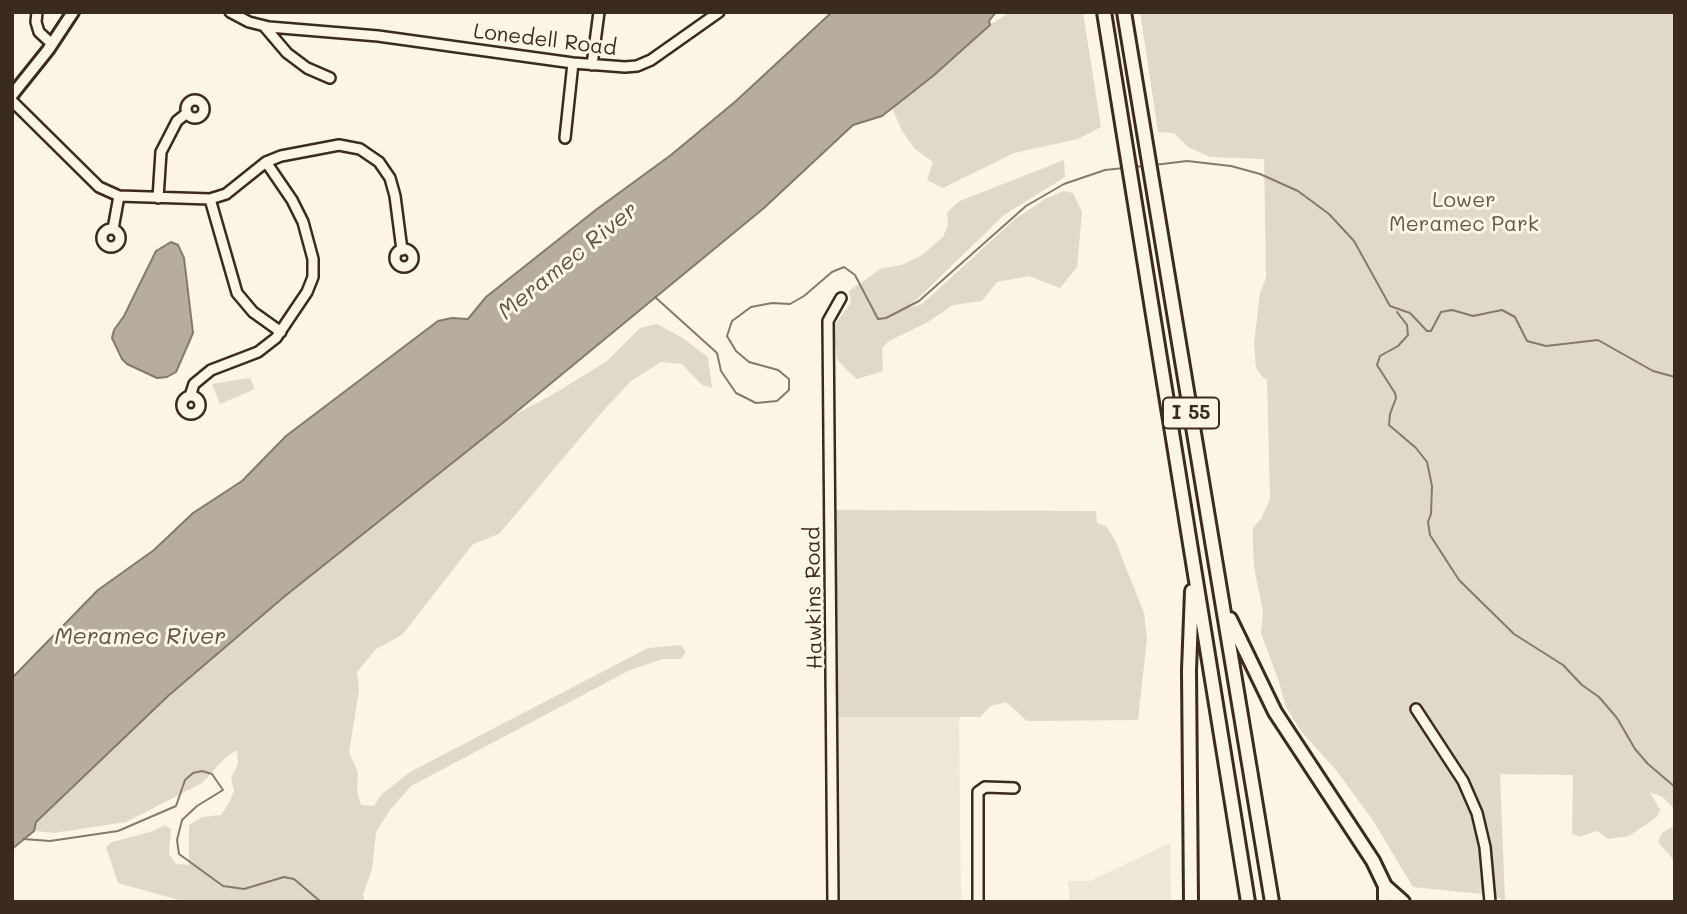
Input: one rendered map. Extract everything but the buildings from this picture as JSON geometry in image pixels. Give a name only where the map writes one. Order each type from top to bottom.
[{"type":"highway","name":"I 55","points":[[1104,12],[1248,902]]},
{"type":"highway","name":"I 55","points":[[1124,12],[1272,902]]},
{"type":"highway","points":[[1191,902],[1189,670],[1193,563]]},
{"type":"highway","points":[[1224,606],[1275,712],[1355,833],[1385,886],[1403,902]]},
{"type":"highway","points":[[1385,886],[1385,902]]},
{"type":"main road","points":[[12,95],[73,12]]},
{"type":"street","points":[[37,12],[39,32],[52,44]]},
{"type":"street","name":"Lonedell Road","points":[[230,12],[246,21],[264,26],[378,36],[573,63],[625,67],[643,64],[719,12]]},
{"type":"street","points":[[593,65],[598,12]]},
{"type":"street","points":[[264,26],[287,53],[307,68],[330,78]]},
{"type":"street","points":[[565,138],[573,63]]},
{"type":"street","points":[[12,101],[99,187],[119,196],[210,200],[233,189],[266,162],[281,156],[339,145],[354,147],[379,162],[390,178],[402,250]]},
{"type":"street","points":[[158,198],[161,152],[175,124],[187,113]]},
{"type":"street","points":[[190,396],[194,384],[201,376],[220,365],[264,348],[281,332],[309,286],[313,259],[299,214],[266,162]]},
{"type":"street","points":[[113,229],[119,196]]},
{"type":"street","points":[[210,200],[237,293],[253,312],[281,332]]},
{"type":"street","name":"Hawkins Road","points":[[833,902],[830,881],[828,321],[841,298]]},
{"type":"street","points":[[1416,709],[1463,781],[1477,813],[1485,847],[1490,902]]},
{"type":"street","points":[[978,902],[978,792],[985,788],[1014,788]]},
{"type":"shaded area","points":[[838,717],[959,717],[961,902],[838,902]]},
{"type":"shaded area","points":[[1170,843],[1171,902],[1070,902],[1068,881],[1090,881]]},
{"type":"green space","points":[[1010,12],[1083,12],[1101,127],[1078,139],[1014,153],[943,188],[927,180],[933,162],[915,149],[902,131],[892,108],[990,25]]},
{"type":"green space","name":"Lower Meramec Park","points":[[1140,12],[1675,12],[1675,809],[1662,797],[1650,792],[1660,810],[1657,817],[1629,836],[1608,839],[1597,831],[1579,837],[1572,834],[1573,775],[1500,774],[1505,901],[1496,897],[1495,891],[1481,894],[1413,887],[1372,819],[1336,770],[1301,731],[1286,707],[1261,633],[1263,611],[1254,567],[1253,545],[1253,528],[1261,519],[1270,499],[1267,379],[1263,378],[1256,368],[1254,344],[1260,293],[1266,278],[1264,159],[1210,157],[1188,147],[1174,133],[1158,132]]},
{"type":"green space","points":[[1064,160],[1065,177],[1004,215],[908,308],[922,304],[1015,219],[1045,199],[1064,191],[1073,193],[1082,212],[1077,267],[1060,288],[1029,276],[997,282],[982,301],[953,305],[928,322],[889,341],[882,348],[883,371],[857,379],[847,370],[837,359],[833,327],[851,303],[849,291],[882,268],[902,265],[922,255],[943,237],[948,224],[947,212],[960,201]]},
{"type":"green space","points":[[657,324],[681,337],[708,357],[712,388],[702,385],[682,364],[661,362],[631,381],[499,534],[473,544],[402,635],[376,649],[357,672],[359,691],[349,752],[358,772],[357,791],[361,805],[374,806],[382,794],[410,772],[648,648],[681,645],[686,652],[681,659],[663,659],[630,670],[411,786],[390,810],[376,832],[372,870],[363,894],[365,902],[186,902],[118,883],[106,847],[112,842],[165,825],[171,829],[169,854],[176,864],[189,865],[189,825],[202,817],[221,815],[229,803],[234,791],[231,778],[238,764],[237,750],[225,758],[202,783],[126,822],[54,833],[34,831],[36,822],[168,696],[285,596],[510,417],[607,361],[640,328]]},
{"type":"green space","points":[[250,378],[255,389],[220,404],[212,384]]},
{"type":"green space","points":[[835,510],[1096,511],[1097,523],[1106,526],[1115,540],[1144,613],[1147,638],[1138,720],[1027,721],[1006,702],[991,706],[980,717],[838,717]]},
{"type":"green space","points":[[1675,825],[1675,868],[1672,858],[1658,842],[1662,833]]},
{"type":"water","name":"Meramec River","points":[[832,12],[996,12],[989,21],[990,25],[933,76],[882,116],[853,125],[764,208],[510,417],[285,596],[168,696],[36,822],[34,831],[12,849],[12,678],[98,590],[154,550],[193,513],[242,481],[286,436],[438,321],[468,319],[486,297],[597,209],[671,155],[736,101]]},
{"type":"water","points":[[171,242],[178,245],[184,258],[193,333],[176,372],[157,378],[127,364],[112,338],[156,251]]},
{"type":"waterway","points":[[1154,165],[1187,161],[1231,166],[1260,174],[1298,191],[1329,214],[1354,241],[1390,306],[1410,313],[1427,331],[1431,331],[1441,312],[1452,310],[1473,316],[1502,310],[1515,317],[1527,341],[1546,346],[1598,340],[1653,371],[1675,377]]},
{"type":"waterway","points":[[1133,167],[1145,166]]},
{"type":"waterway","points":[[655,297],[717,353],[721,371],[736,393],[756,403],[777,401],[789,390],[789,379],[778,370],[749,362],[736,351],[727,336],[732,321],[751,307],[772,303],[790,304],[804,296],[832,272],[844,267],[855,275],[878,319],[886,318],[919,301],[1026,206],[1064,184],[1105,170],[1124,168]]},
{"type":"waterway","points":[[1397,312],[1407,325],[1408,335],[1398,346],[1380,356],[1377,365],[1395,393],[1389,425],[1416,448],[1427,462],[1432,486],[1428,522],[1430,535],[1459,580],[1514,634],[1563,665],[1582,685],[1599,697],[1617,718],[1635,749],[1675,787]]},
{"type":"waterway","points":[[23,839],[50,841],[118,831],[176,806],[185,780],[193,773],[202,771],[212,774],[223,790],[197,806],[182,820],[177,840],[179,854],[223,886],[244,889],[284,877],[294,879],[321,902]]}]
